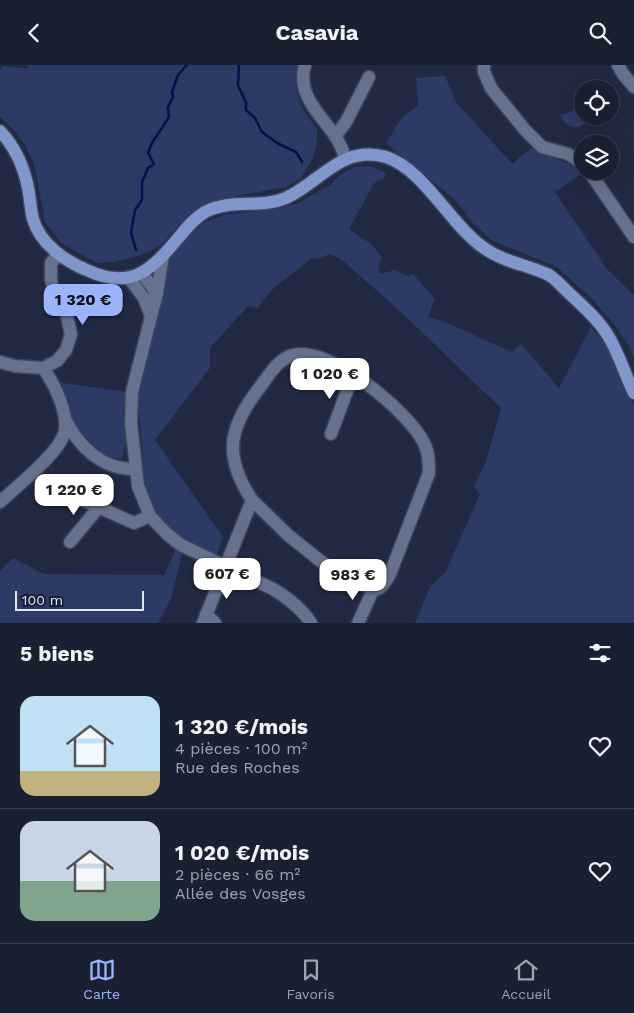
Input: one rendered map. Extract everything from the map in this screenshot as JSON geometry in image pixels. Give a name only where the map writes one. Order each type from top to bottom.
[{"type":"main road","points":[[0,131],[14,149],[23,166],[33,218],[36,227],[44,239],[59,254],[76,265],[100,276],[111,278],[135,276],[163,256],[192,221],[202,213],[226,204],[280,200],[297,192],[346,159],[367,153],[388,158],[403,166],[420,181],[483,248],[552,277],[597,321],[613,344],[634,393]]},
{"type":"street","points":[[306,65],[304,85],[308,100],[335,136],[346,159]]},
{"type":"street","points":[[484,65],[484,72],[491,88],[525,130],[542,147],[568,154],[574,158]]},
{"type":"street","points":[[618,65],[634,87]]},
{"type":"street","points":[[335,136],[346,121],[369,77]]},
{"type":"street","points":[[595,180],[634,237]]},
{"type":"street","points":[[0,362],[15,366],[43,368],[57,361],[66,350],[71,334],[66,312],[53,289],[51,279],[51,263],[59,254]]},
{"type":"street","points":[[163,256],[157,293],[132,392],[131,423],[138,486],[150,517],[167,535],[181,545],[286,597],[311,623]]},
{"type":"street","points":[[135,276],[157,293]]},
{"type":"street","points":[[135,276],[151,316]]},
{"type":"street","points":[[144,298],[157,293]]},
{"type":"street","points":[[294,355],[317,356],[368,383],[403,415],[425,444],[429,473],[390,574],[384,586],[379,589],[373,590],[323,563],[288,535],[252,500],[241,484],[234,464],[233,437],[236,426],[256,392],[278,364],[294,355]]},
{"type":"street","points":[[43,368],[52,381],[65,418],[73,434],[82,445],[95,457],[117,467],[136,469]]},
{"type":"street","points":[[332,433],[353,375]]},
{"type":"street","points":[[0,502],[59,445],[64,432],[65,418]]},
{"type":"street","points":[[67,493],[134,523],[150,517]]},
{"type":"street","points":[[208,620],[225,567],[252,500]]},
{"type":"street","points":[[70,542],[99,507]]},
{"type":"street","points":[[358,623],[373,590]]},
{"type":"shaded area","points":[[26,65],[299,65],[296,82],[299,99],[302,107],[317,128],[317,141],[313,158],[301,178],[286,187],[241,195],[206,204],[189,214],[160,246],[141,255],[114,262],[97,263],[61,243],[45,222],[34,164],[16,132],[0,117],[0,70],[3,66],[29,69]]},
{"type":"shaded area","points":[[445,76],[456,102],[512,164],[531,148],[574,166],[574,179],[555,192],[607,269],[634,295],[634,358],[630,348],[614,324],[591,298],[557,267],[491,240],[473,223],[455,200],[386,143],[401,119],[418,105],[416,78]]},
{"type":"shaded area","points":[[574,109],[574,125],[582,125],[576,127],[567,124],[560,115]]},
{"type":"shaded area","points":[[370,166],[386,173],[383,179],[374,183],[349,229],[371,244],[382,257],[378,270],[380,274],[395,270],[407,276],[413,274],[435,299],[428,317],[440,320],[512,352],[521,344],[559,388],[591,327],[606,346],[634,404],[634,623],[415,623],[430,587],[445,573],[480,494],[474,487],[486,461],[501,408],[386,299],[345,263],[329,254],[320,259],[312,258],[274,288],[257,308],[248,306],[210,348],[210,368],[155,440],[223,537],[216,557],[180,536],[159,519],[149,501],[145,481],[138,399],[170,258],[185,239],[205,222],[224,215],[280,208],[298,203],[330,185],[341,174],[354,167]]},
{"type":"shaded area","points":[[57,382],[126,392],[123,413],[126,442],[122,459],[109,457],[100,452],[78,430],[69,410],[68,400]]},
{"type":"shaded area","points":[[176,549],[182,554],[171,599],[158,623],[0,623],[0,571],[13,558],[44,574],[164,575]]},
{"type":"waterway","points":[[136,250],[131,232],[135,210],[142,200],[142,182],[148,168],[154,164],[148,153],[152,143],[169,117],[168,107],[173,97],[172,92],[178,75],[187,65]]},
{"type":"waterway","points":[[239,65],[238,85],[246,103],[246,110],[255,118],[262,132],[277,143],[296,152],[302,162]]}]
